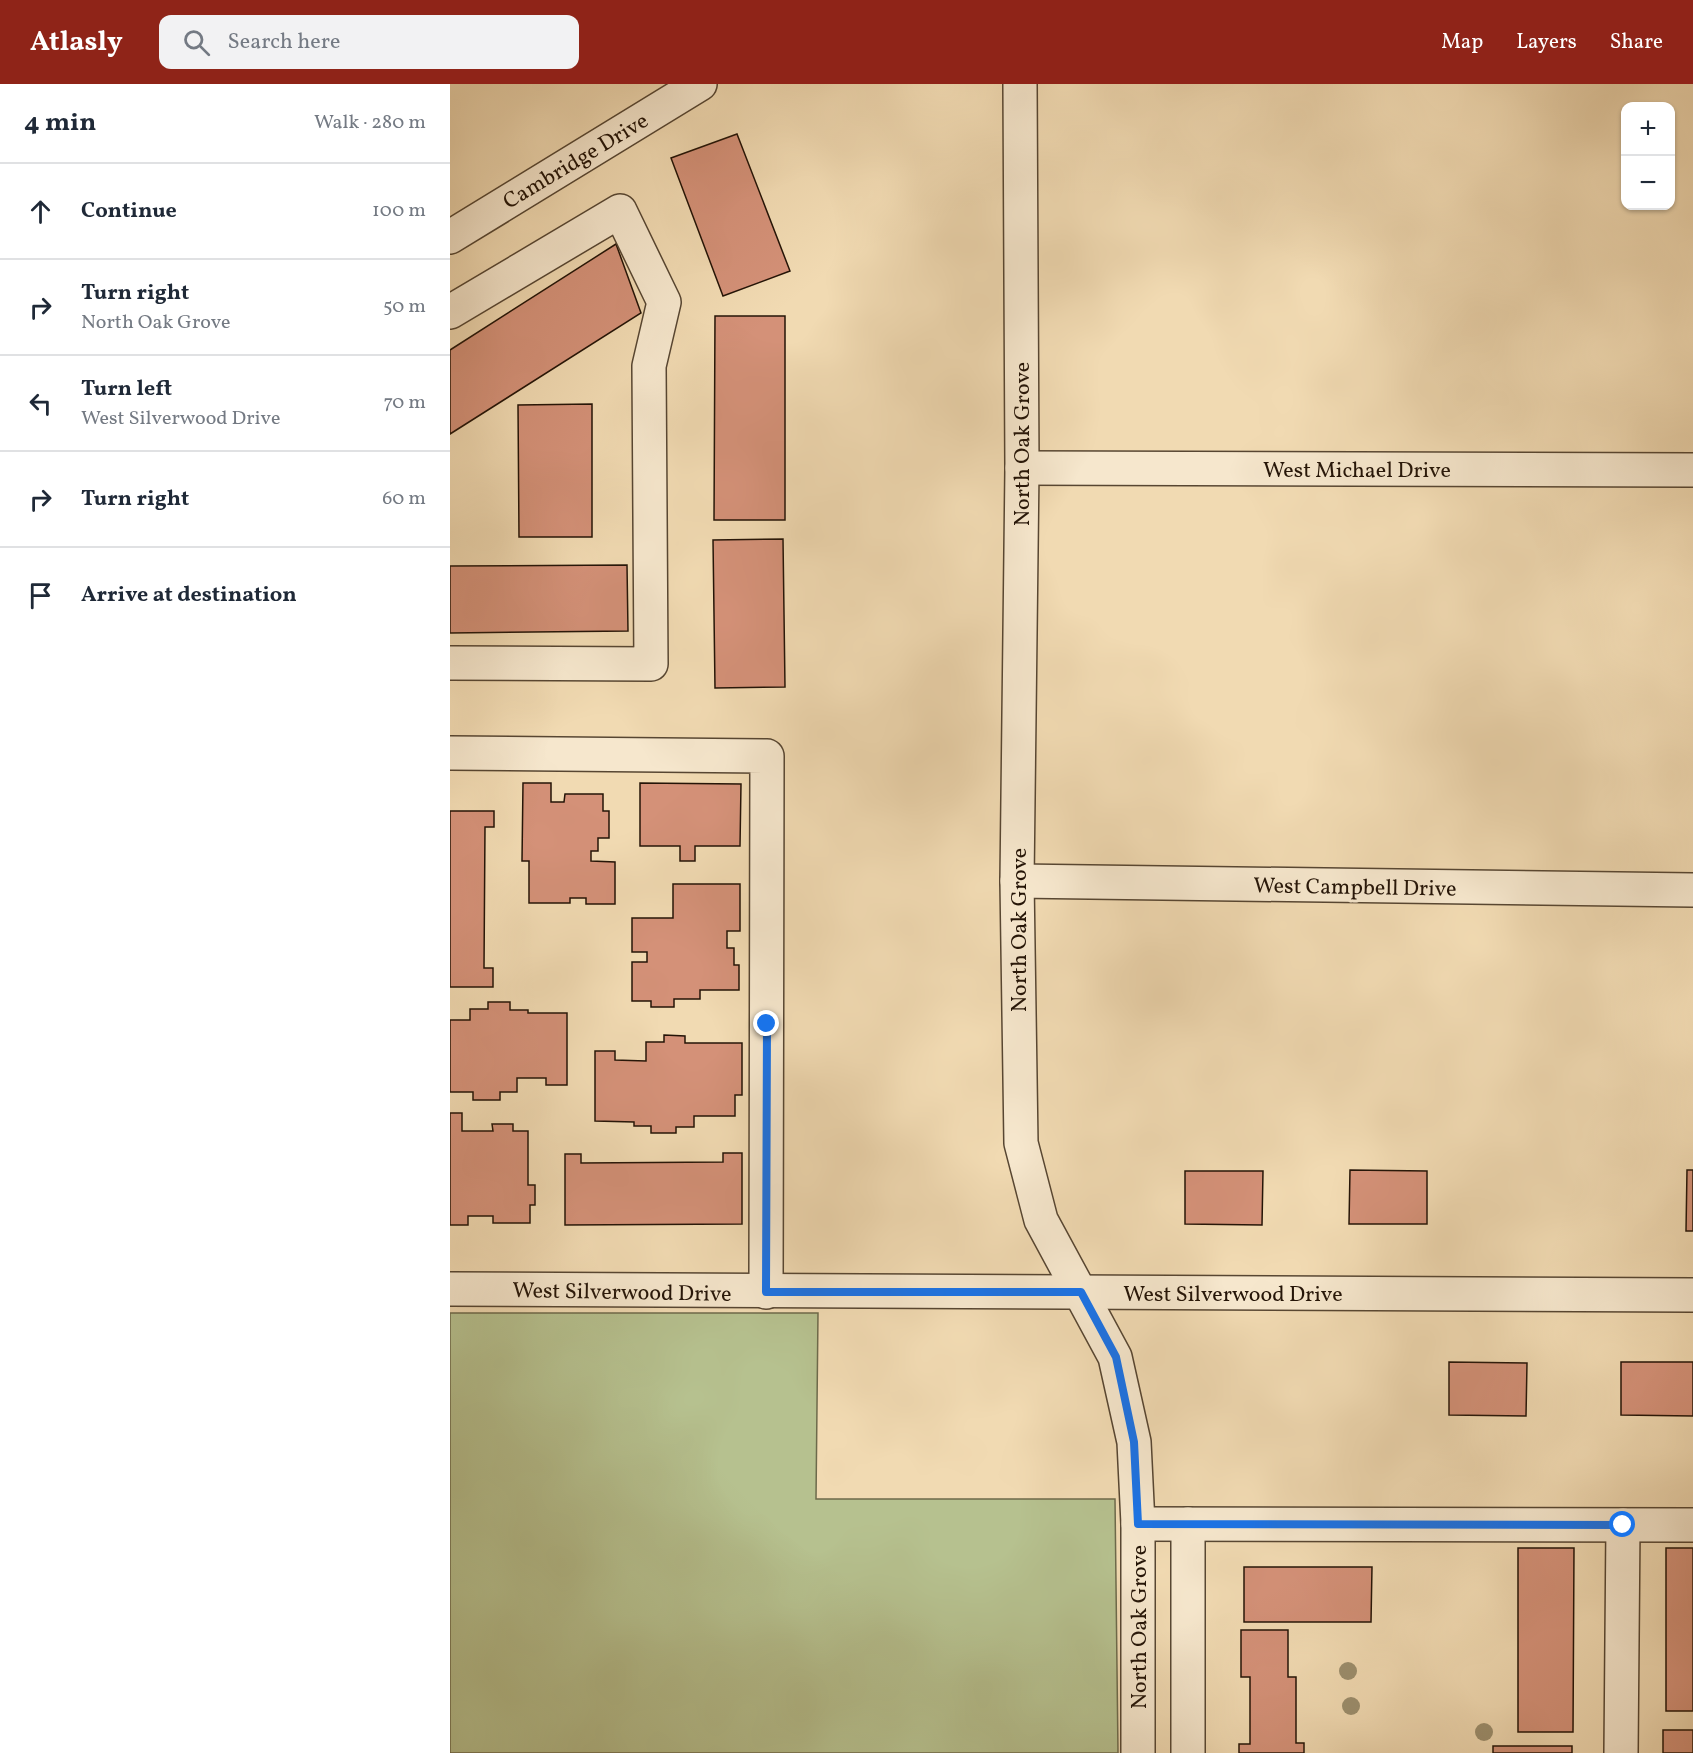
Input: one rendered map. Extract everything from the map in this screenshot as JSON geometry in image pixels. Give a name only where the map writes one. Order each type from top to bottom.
[{"type":"street","name":"Cambridge Drive","points":[[450,237],[700,84]]},
{"type":"street","name":"North Oak Grove","points":[[1020,84],[1022,468],[1017,881],[1022,1143],[1041,1220],[1116,1357],[1134,1442],[1138,1524],[1138,1753]]},
{"type":"street","points":[[450,312],[620,211],[664,302],[649,366],[651,664],[450,663]]},
{"type":"street","name":"West Michael Drive","points":[[1022,468],[1693,470]]},
{"type":"street","points":[[450,753],[767,756],[766,1292]]},
{"type":"street","name":"West Campbell Drive","points":[[1017,881],[1693,890]]},
{"type":"street","name":"West Silverwood Drive","points":[[450,1289],[1693,1295]]},
{"type":"street","points":[[1138,1524],[1693,1525]]},
{"type":"street","points":[[1188,1524],[1188,1753]]},
{"type":"street","points":[[1621,1753],[1623,1525]]},
{"type":"green space","points":[[450,1313],[818,1313],[816,1499],[1115,1499],[1118,1753],[450,1753]]},
{"type":"building","points":[[737,134],[790,271],[723,296],[671,158]]},
{"type":"building","points":[[616,244],[641,313],[450,434],[450,350]]},
{"type":"building","points":[[715,316],[785,316],[785,520],[714,520]]},
{"type":"building","points":[[592,404],[592,537],[519,537],[518,405]]},
{"type":"building","points":[[783,539],[785,687],[715,688],[713,540]]},
{"type":"building","points":[[627,565],[628,631],[450,633],[450,566]]},
{"type":"building","points":[[523,783],[551,783],[551,802],[564,802],[565,794],[603,794],[603,811],[609,811],[609,838],[598,838],[598,851],[591,851],[591,861],[615,862],[615,904],[586,904],[586,898],[570,898],[570,903],[529,903],[529,861],[522,861]]},
{"type":"building","points":[[640,783],[741,784],[740,846],[695,846],[695,861],[680,861],[680,846],[640,846]]},
{"type":"building","points":[[450,811],[494,811],[494,827],[485,827],[484,968],[493,968],[493,987],[450,987]]},
{"type":"building","points":[[673,884],[740,884],[740,931],[727,931],[727,948],[734,948],[734,965],[739,965],[739,990],[700,990],[700,999],[674,999],[674,1007],[651,1007],[651,1001],[632,1001],[632,962],[647,962],[647,952],[632,952],[632,918],[673,918]]},
{"type":"building","points":[[488,1002],[510,1002],[510,1010],[528,1010],[528,1013],[567,1013],[567,1085],[546,1085],[546,1078],[517,1078],[517,1092],[500,1092],[500,1100],[473,1100],[473,1092],[450,1092],[450,1020],[470,1020],[470,1009],[488,1009]]},
{"type":"building","points":[[664,1035],[685,1036],[685,1043],[742,1043],[742,1095],[735,1095],[735,1116],[694,1116],[694,1127],[676,1127],[676,1133],[651,1133],[651,1126],[634,1126],[634,1122],[595,1121],[595,1051],[615,1051],[615,1060],[646,1061],[646,1042],[664,1042]]},
{"type":"building","points":[[450,1113],[462,1113],[462,1131],[493,1131],[492,1124],[513,1124],[513,1131],[528,1131],[528,1185],[535,1185],[535,1205],[530,1205],[530,1223],[493,1223],[493,1216],[468,1216],[468,1225],[450,1225]]},
{"type":"building","points":[[723,1153],[742,1153],[742,1224],[565,1225],[565,1154],[581,1154],[581,1163],[723,1162]]},
{"type":"building","points":[[1350,1170],[1427,1171],[1427,1224],[1349,1224]]},
{"type":"building","points":[[1687,1170],[1693,1170],[1693,1231],[1686,1231]]},
{"type":"building","points":[[1185,1171],[1263,1171],[1262,1225],[1185,1224]]},
{"type":"building","points":[[1449,1362],[1527,1363],[1526,1416],[1449,1415]]},
{"type":"building","points":[[1621,1362],[1693,1362],[1693,1416],[1621,1415]]},
{"type":"building","points":[[1518,1548],[1574,1548],[1573,1732],[1518,1732]]},
{"type":"building","points":[[1666,1548],[1693,1548],[1693,1711],[1666,1711]]},
{"type":"building","points":[[1244,1567],[1372,1567],[1371,1622],[1244,1622]]},
{"type":"building","points":[[1241,1630],[1288,1630],[1288,1677],[1296,1677],[1296,1743],[1304,1743],[1304,1753],[1239,1753],[1239,1744],[1250,1744],[1250,1677],[1241,1677]]},
{"type":"building","points":[[1663,1730],[1693,1730],[1693,1753],[1663,1753]]},
{"type":"building","points":[[1493,1746],[1572,1746],[1572,1753],[1493,1753]]},
{"type":"route","points":[[767,1024],[766,1292],[1081,1292],[1116,1357],[1134,1442],[1138,1524],[1623,1525]]}]
